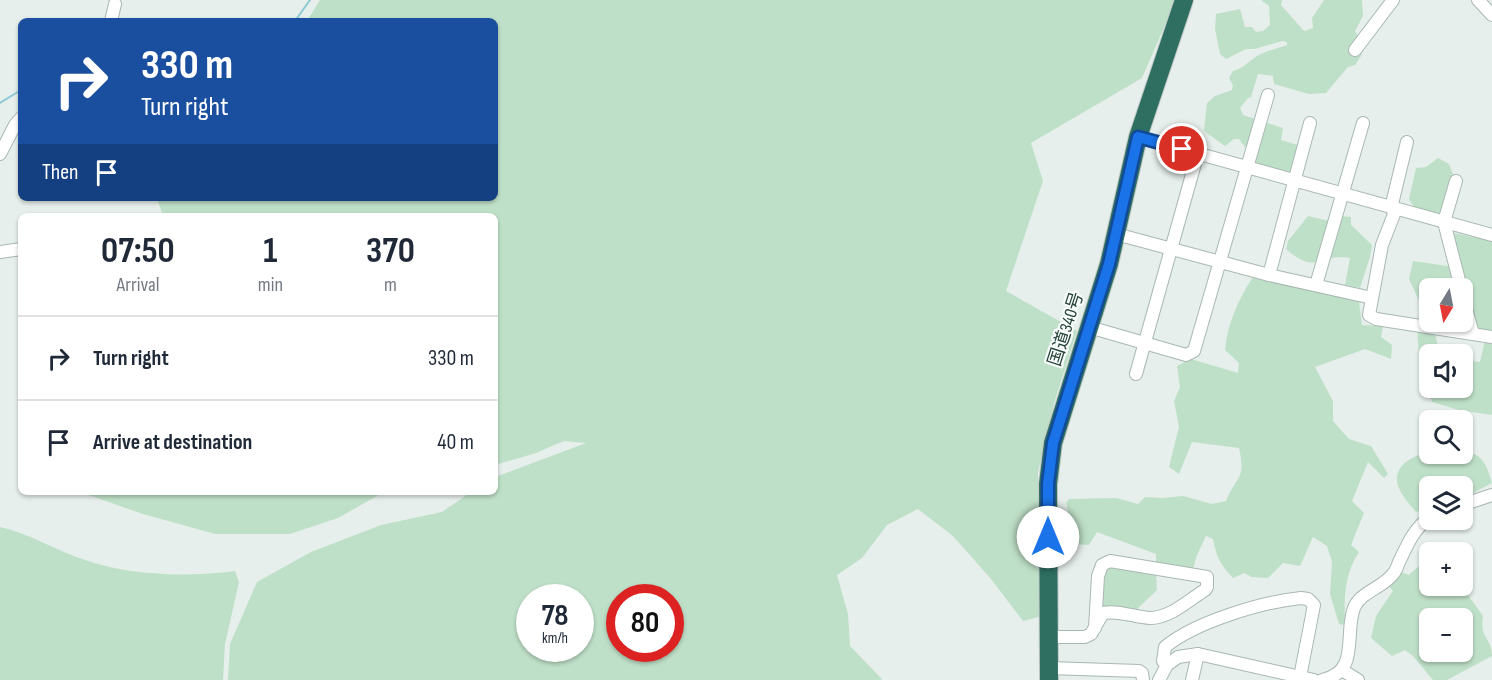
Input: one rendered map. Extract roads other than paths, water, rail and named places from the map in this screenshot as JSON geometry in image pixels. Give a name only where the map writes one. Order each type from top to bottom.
[{"type":"highway","name":"国道340号","points":[[1049,674],[1050,464],[1059,419],[1107,273],[1138,137],[1184,0]]},
{"type":"street","points":[[1355,50],[1393,0]]},
{"type":"street","points":[[1478,0],[1492,15]]},
{"type":"street","points":[[112,18],[114,4]]},
{"type":"street","points":[[1089,327],[1186,355],[1194,351],[1268,95]]},
{"type":"street","points":[[0,154],[18,121]]},
{"type":"street","points":[[1269,275],[1310,123]]},
{"type":"street","points":[[1316,285],[1363,123]]},
{"type":"street","points":[[1138,137],[1492,235]]},
{"type":"street","points":[[1407,142],[1394,208],[1382,245],[1370,315],[1376,319],[1492,337]]},
{"type":"street","points":[[1136,374],[1198,153]]},
{"type":"street","points":[[1456,181],[1444,222],[1458,278]]},
{"type":"street","points":[[1116,234],[1269,275],[1372,298]]},
{"type":"street","points":[[0,252],[18,249]]},
{"type":"street","points":[[1473,501],[1492,495]]},
{"type":"street","points":[[1322,680],[1333,677],[1342,670],[1348,658],[1351,618],[1355,604],[1361,597],[1388,580],[1395,572],[1412,533],[1419,527]]},
{"type":"street","points":[[1049,637],[1085,637],[1091,634],[1095,628],[1103,613],[1115,612],[1150,618],[1167,614],[1205,590],[1207,577],[1110,561],[1102,565],[1098,576],[1095,628]]},
{"type":"street","points":[[1167,665],[1163,661],[1165,647],[1189,631],[1237,613],[1301,598],[1308,599],[1314,605],[1300,677]]},
{"type":"street","points":[[1192,680],[1198,654]]},
{"type":"street","points":[[1159,680],[1167,665],[1178,657],[1198,654],[1314,680]]},
{"type":"street","points":[[1342,670],[1358,680]]},
{"type":"street","points":[[1049,674],[1139,671],[1142,673],[1143,680]]},
{"type":"waterway","points":[[297,18],[310,0]]},
{"type":"waterway","points":[[0,103],[18,92]]}]
